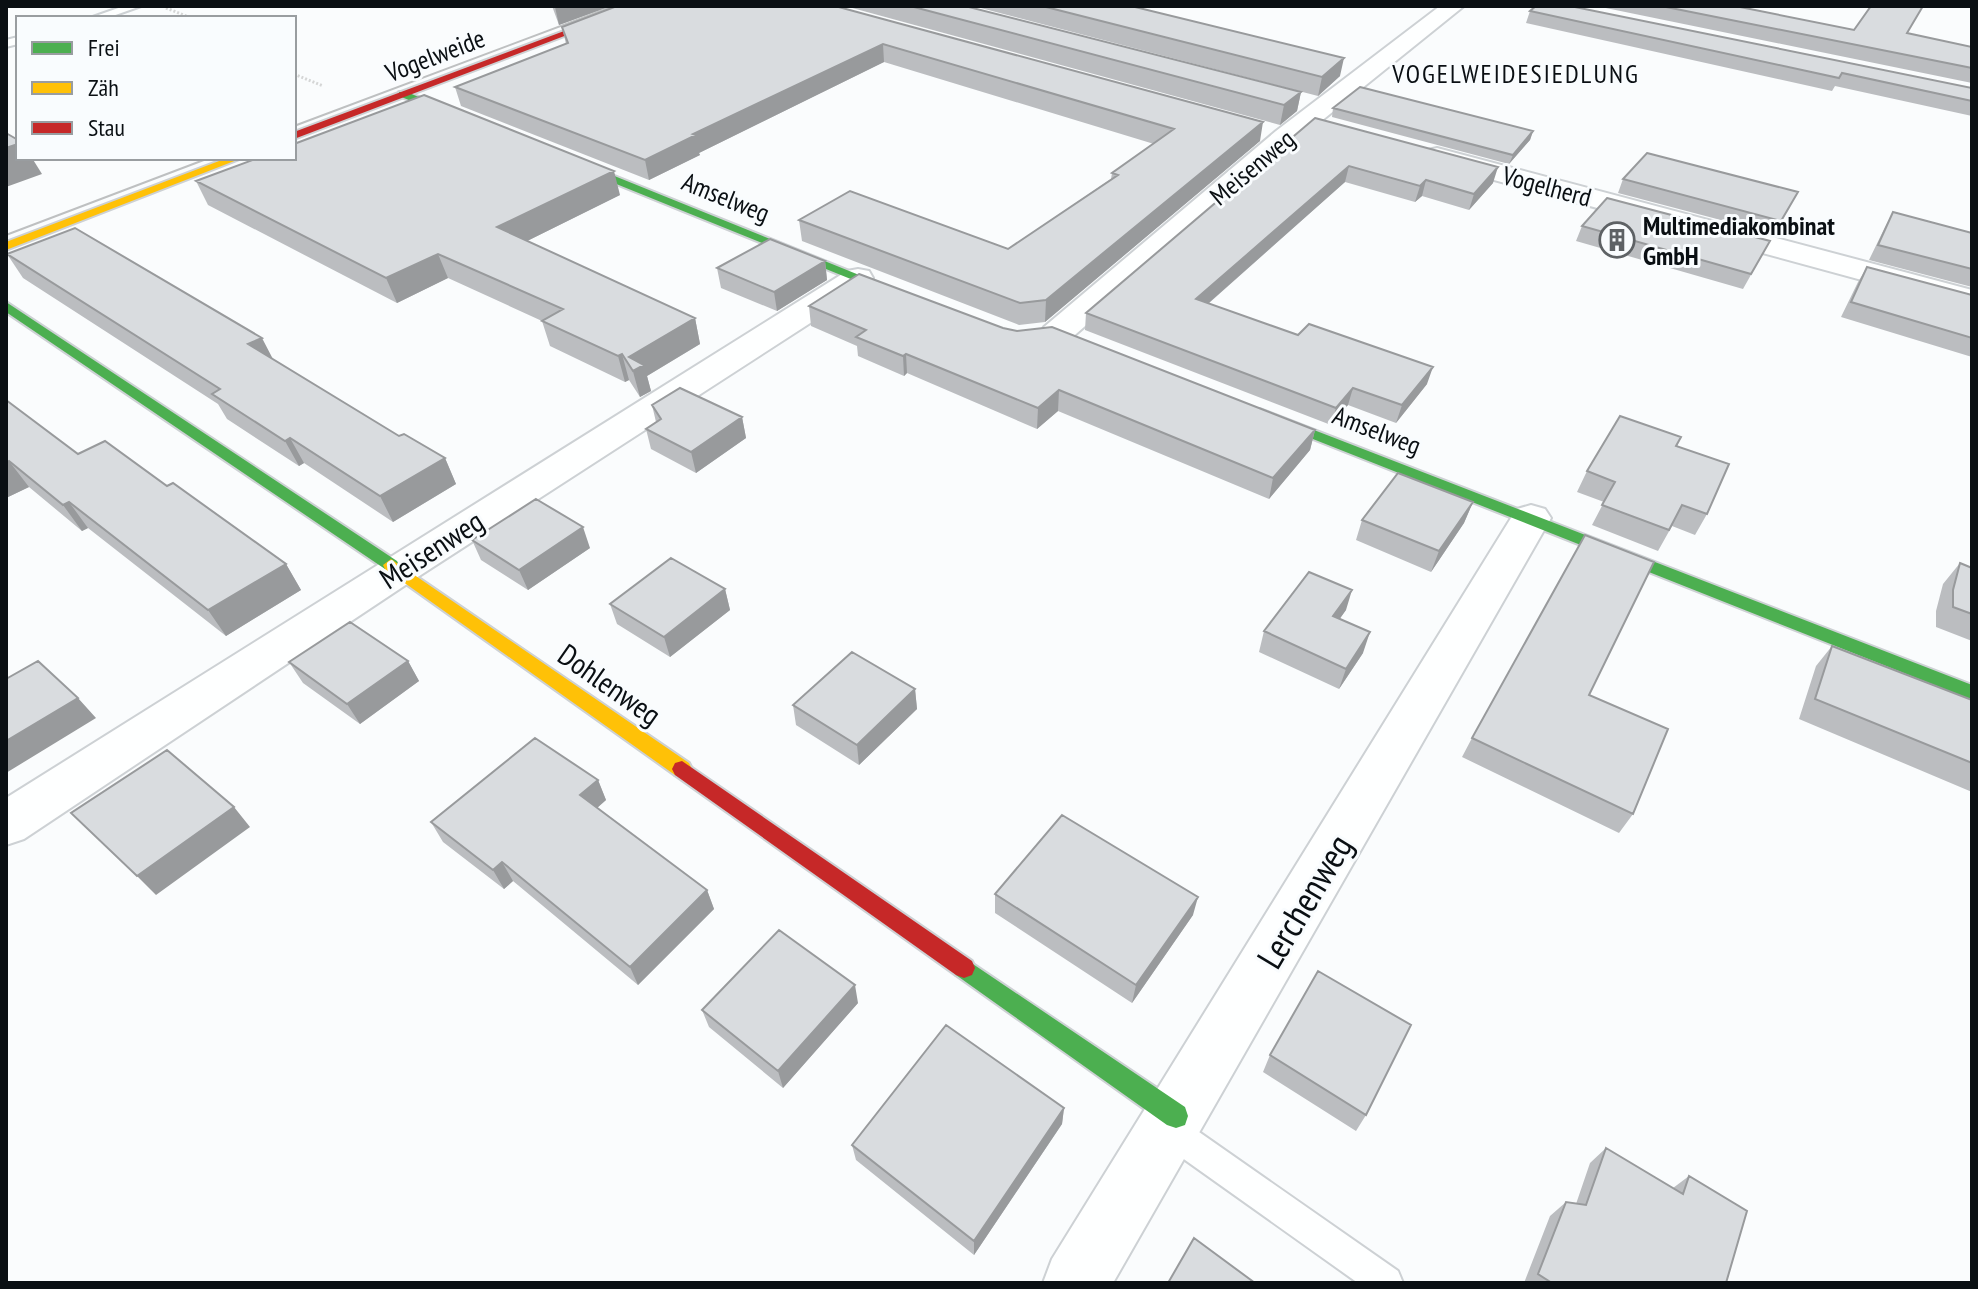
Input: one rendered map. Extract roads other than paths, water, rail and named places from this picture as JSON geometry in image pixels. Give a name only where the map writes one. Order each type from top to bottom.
[{"type":"street","name":"Vogelweide","points":[[296,135],[639,6]]},
{"type":"street","name":"Meisenweg","points":[[1056,336],[1310,119],[1453,6]]},
{"type":"street","points":[[403,94],[483,126]]},
{"type":"street","points":[[1254,129],[1310,119]]},
{"type":"street","name":"Amselweg","points":[[540,150],[930,306]]},
{"type":"street","name":"Vogelherd","points":[[1413,150],[1972,300]]},
{"type":"street","points":[[6,246],[232,160]]},
{"type":"street","name":"Meisenweg","points":[[6,824],[858,278]]},
{"type":"street","name":"Dohlenweg","points":[[6,306],[398,570],[1172,1123]]},
{"type":"street","name":"Amselweg","points":[[1249,409],[1972,693]]},
{"type":"street","name":"Lerchenweg","points":[[1076,1283],[1531,518]]},
{"type":"lane","points":[[102,16],[136,6]]},
{"type":"lane","points":[[1172,1123],[1386,1283]]},
{"type":"tram line","points":[[296,125],[614,6]]},
{"type":"tram line","points":[[6,235],[204,160]]},
{"type":"place","name":"Multimediakombinat GmbH","points":[[1617,240]]},
{"type":"district","name":"VOGELWEIDESIEDLUNG","points":[[1516,73]]}]
